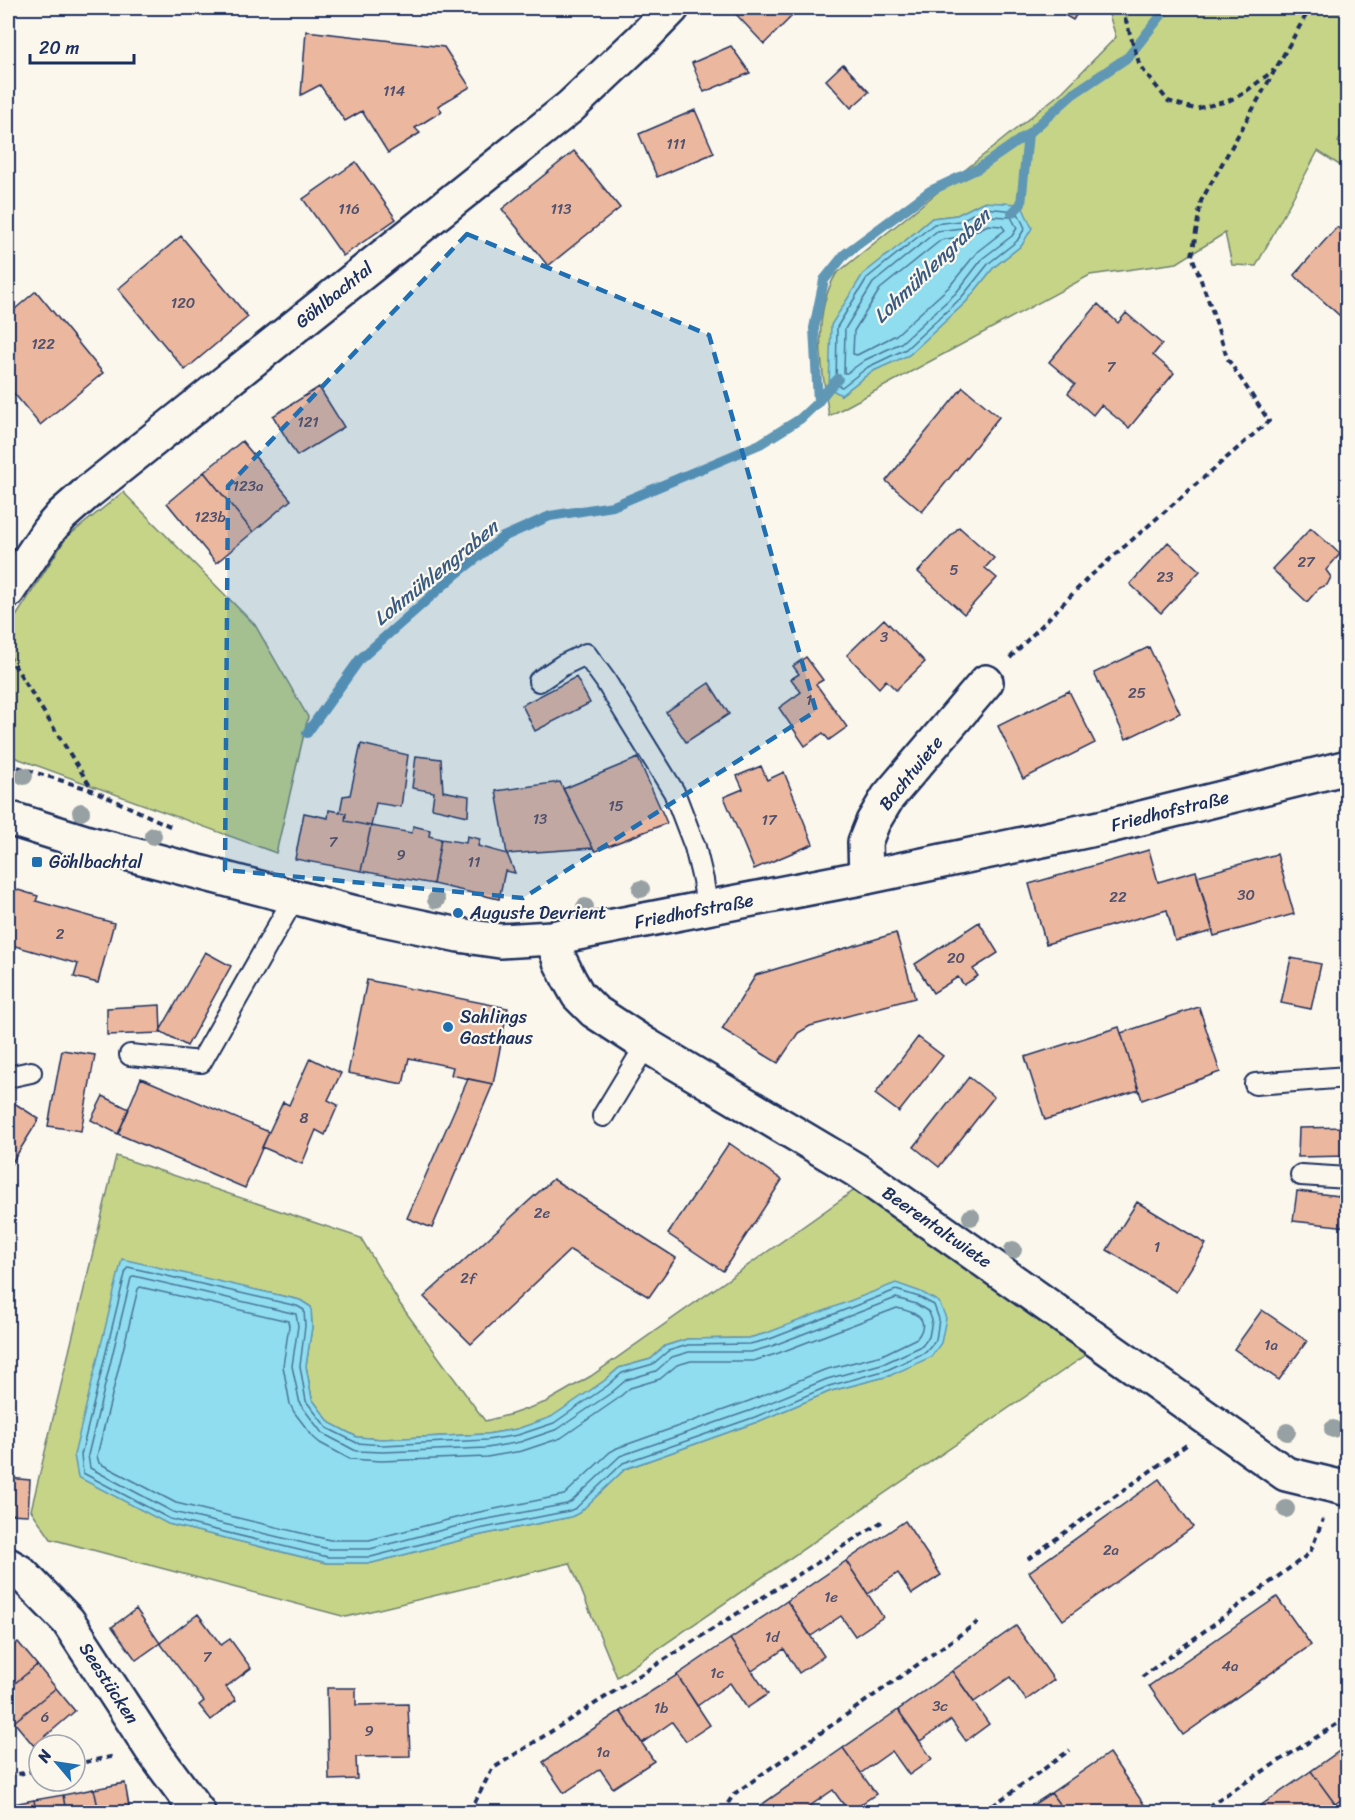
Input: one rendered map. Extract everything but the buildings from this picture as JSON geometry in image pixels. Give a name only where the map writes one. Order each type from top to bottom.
[{"type":"street","name":"Göhlbachtal","points":[[8,591],[62,514],[570,107],[672,8]]},
{"type":"street","name":"Bachtwiete","points":[[866,877],[865,842],[888,796],[986,682]]},
{"type":"street","name":"Friedhofstraße","points":[[8,818],[88,843],[294,898],[459,935],[500,941],[552,938],[866,877],[1109,826],[1347,767]]},
{"type":"street","name":"Beerentaltwiete","points":[[552,938],[560,961],[578,995],[594,1011],[643,1043],[856,1170],[1286,1474],[1342,1487]]},
{"type":"street","name":"Seestücken","points":[[8,1565],[20,1572],[68,1621],[152,1750],[198,1812]]},
{"type":"lane","points":[[539,681],[563,665],[586,654],[605,680],[674,792],[695,847],[707,908]]},
{"type":"lane","points":[[130,1055],[201,1062],[294,898]]},
{"type":"lane","points":[[603,1116],[643,1043]]},
{"type":"lane","points":[[8,1077],[32,1072]]},
{"type":"lane","points":[[1256,1084],[1347,1077]]},
{"type":"lane","points":[[1301,1175],[1347,1178]]},
{"type":"path","points":[[1122,8],[1140,66],[1168,101],[1195,109],[1228,101],[1244,93],[1277,68]]},
{"type":"path","points":[[986,682],[1087,579],[1269,421],[1227,358],[1192,256],[1201,201],[1310,8]]},
{"type":"path","points":[[8,655],[92,790]]},
{"type":"path","points":[[1028,1559],[1215,1425]]},
{"type":"path","points":[[1142,1677],[1310,1553],[1342,1487]]},
{"type":"path","points":[[470,1812],[492,1769],[883,1521]]},
{"type":"path","points":[[722,1812],[734,1794],[978,1622]]},
{"type":"path","points":[[1199,1812],[1347,1717]]},
{"type":"path","points":[[984,1812],[1070,1750]]},
{"type":"path","points":[[8,1776],[27,1772]]},
{"type":"highlighted area","points":[[467,234],[709,335],[816,711],[523,898],[225,870],[228,486]]},
{"type":"green space","points":[[1107,8],[1347,8],[1347,125],[1338,142],[1347,147],[1347,170],[1318,151],[1256,266],[1232,265],[1225,233],[1177,263],[1090,275],[829,416],[820,344],[823,307],[836,274],[1063,91],[1116,37]],"holes":[[[983,202],[1022,245],[994,267],[966,302],[909,354],[871,372],[841,395],[905,241],[932,218],[957,215]]]},
{"type":"green space","points":[[123,492],[255,625],[308,717],[276,853],[8,755],[8,629],[66,538]]},
{"type":"green space","points":[[116,1156],[361,1238],[400,1304],[485,1421],[546,1402],[591,1376],[869,1180],[1102,1344],[617,1677],[570,1563],[346,1617],[51,1539],[31,1510]],"holes":[[[122,1260],[300,1300],[311,1307],[312,1327],[306,1366],[312,1399],[330,1423],[357,1437],[382,1439],[487,1434],[517,1429],[551,1418],[619,1368],[651,1359],[665,1346],[687,1339],[749,1338],[767,1333],[889,1376],[831,1391],[757,1422],[625,1469],[579,1513],[571,1517],[481,1535],[372,1563],[327,1563],[168,1524]]]},
{"type":"water","points":[[983,202],[1021,204],[1032,228],[1022,245],[994,267],[966,302],[909,355],[871,372],[841,395],[829,388],[831,325],[863,274],[932,218],[957,215]]},
{"type":"water","points":[[122,1259],[300,1300],[311,1307],[312,1327],[306,1366],[312,1399],[330,1423],[357,1437],[382,1439],[487,1434],[517,1429],[551,1417],[619,1368],[651,1359],[665,1346],[687,1339],[749,1338],[896,1283],[921,1292],[939,1302],[946,1318],[941,1343],[931,1357],[889,1376],[831,1391],[757,1422],[625,1469],[579,1513],[571,1517],[481,1535],[372,1563],[327,1563],[168,1524],[78,1477],[74,1455]]},
{"type":"waterway","name":"Lohmühlengraben","points":[[1012,213],[1021,204],[1028,134],[1073,94],[1128,57],[1167,8]]},
{"type":"waterway","name":"Lohmühlengraben","points":[[818,402],[814,328],[824,280],[845,254],[930,191],[979,168],[1028,134]]},
{"type":"waterway","name":"Lohmühlengraben","points":[[307,733],[360,659],[455,575],[503,537],[550,516],[613,506],[760,444],[800,419],[838,379]]},
{"type":"place","name":"Göhlbachtal","points":[[37,862]]},
{"type":"place","name":"Auguste Devrient","points":[[458,913]]},
{"type":"place","name":"Sahlings Gasthaus","points":[[448,1027]]}]
